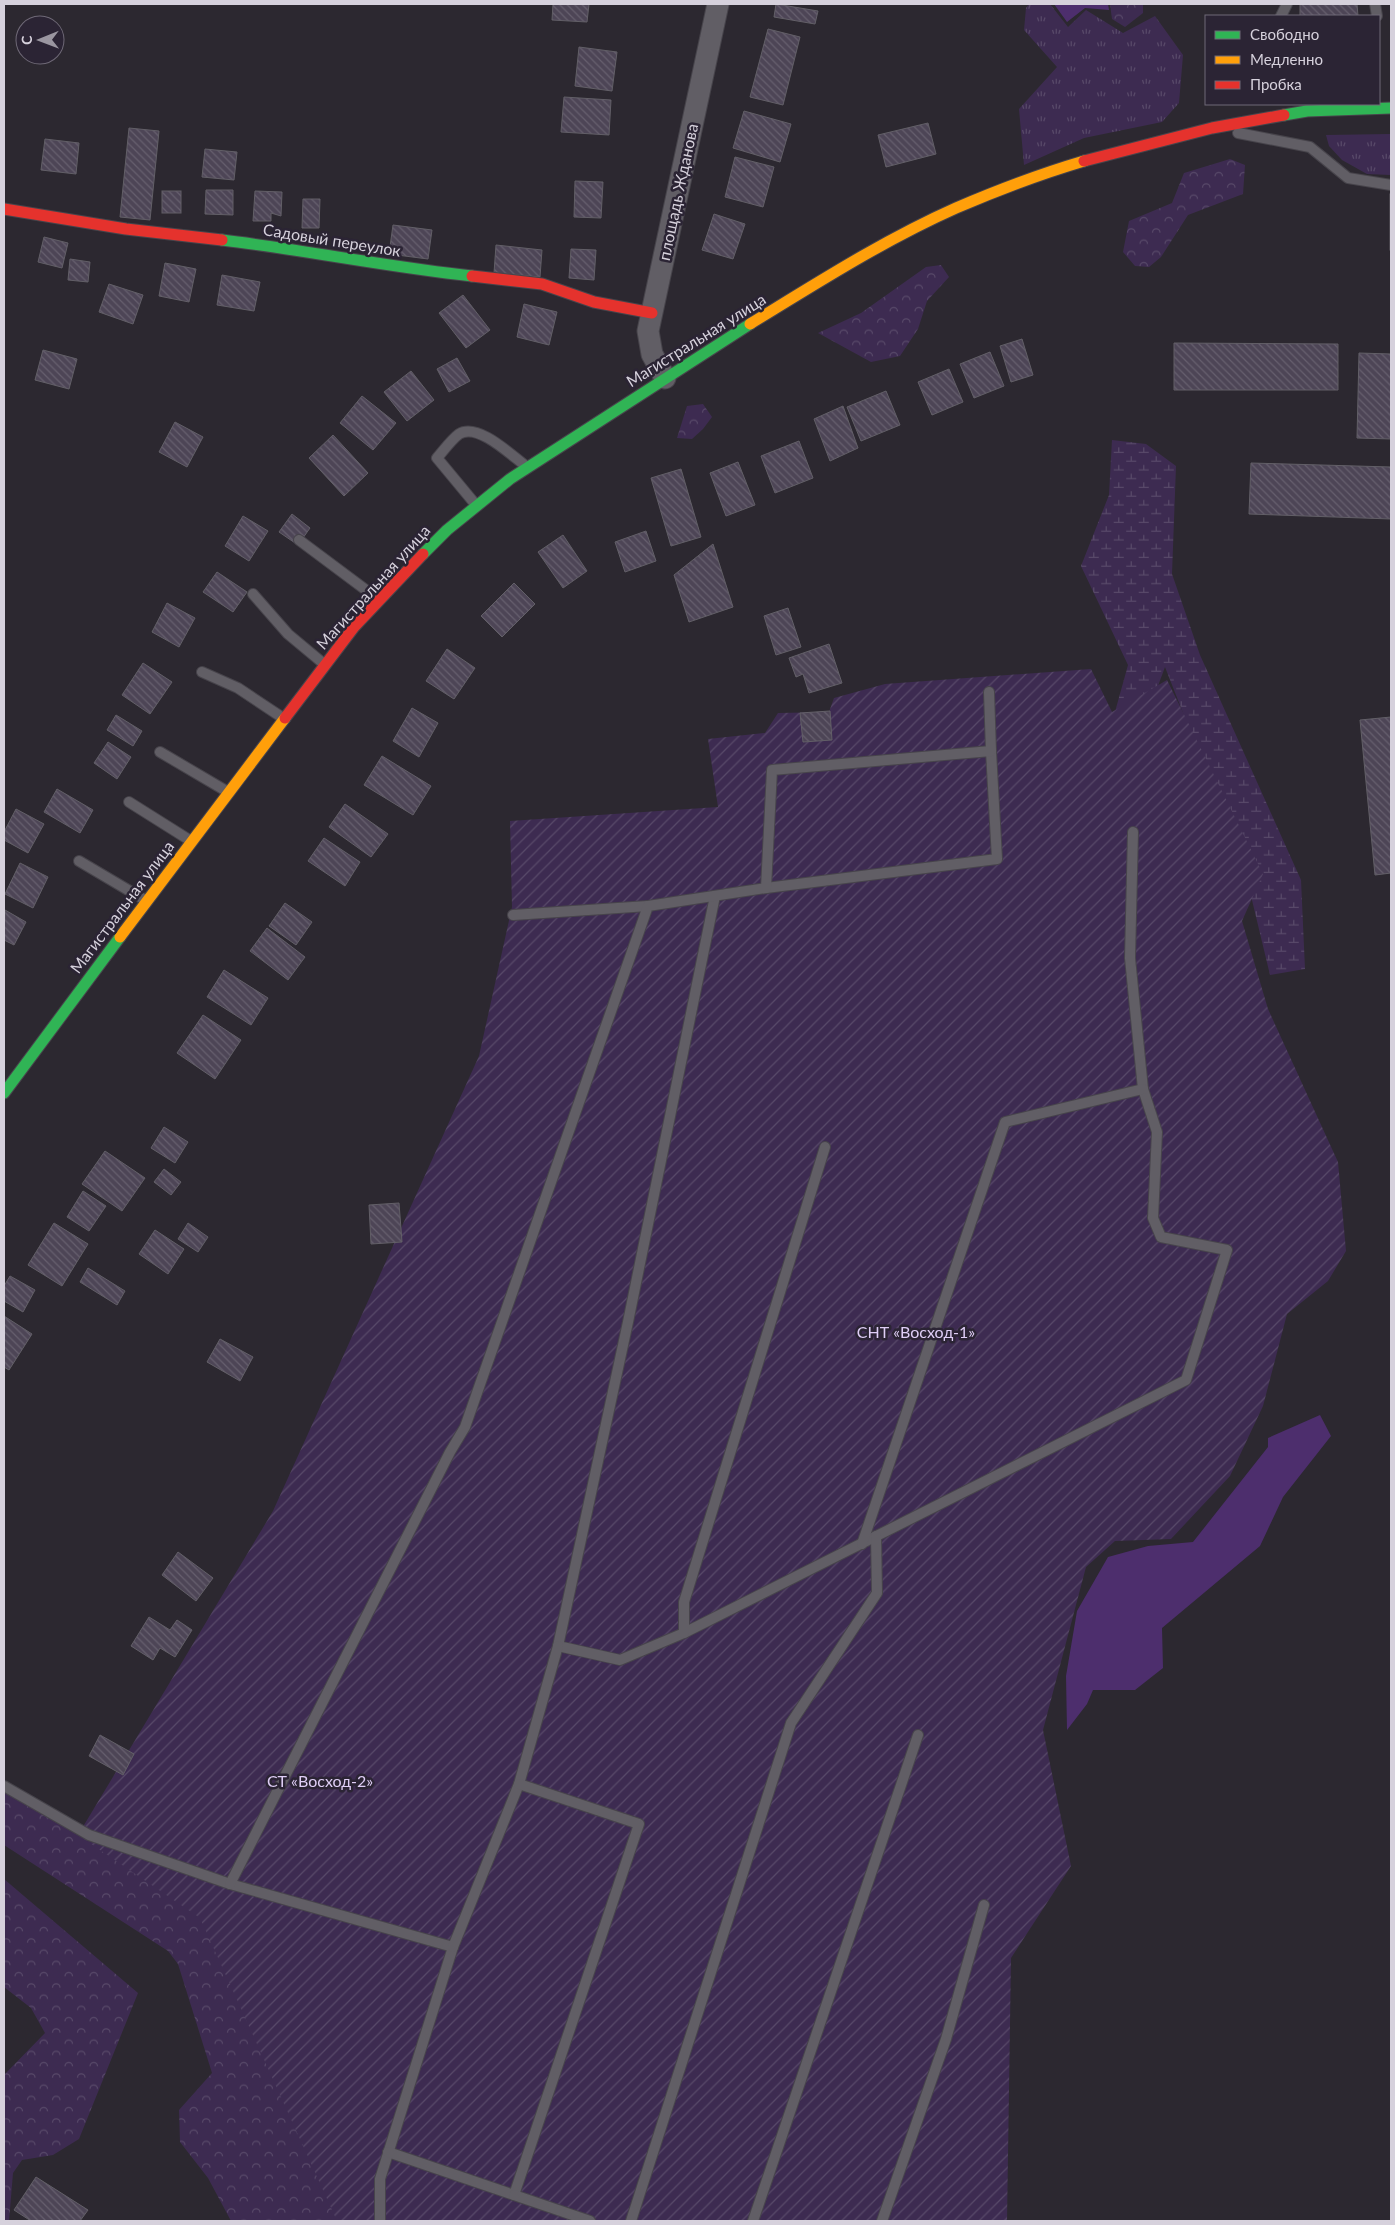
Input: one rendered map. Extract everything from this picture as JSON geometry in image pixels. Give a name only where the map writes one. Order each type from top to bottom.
[{"type":"main road","name":"Магистральная улица","points":[[4,1093],[228,792],[325,665],[379,600],[447,530],[528,468],[665,378],[869,252],[954,209],[1029,178],[1092,158],[1260,115],[1391,108]]},
{"type":"main road","name":"Садовый переулок","points":[[4,209],[126,229],[279,247],[399,268],[542,284],[594,302],[652,313]]},
{"type":"street","name":"площадь Жданова","points":[[665,378],[652,354],[648,331],[718,4]]},
{"type":"lane","points":[[1212,128],[1310,147],[1348,178],[1391,185]]},
{"type":"lane","points":[[476,506],[438,458],[459,434],[470,430],[484,435],[528,468]]},
{"type":"lane","points":[[299,540],[379,600]]},
{"type":"lane","points":[[253,594],[288,634],[325,665]]},
{"type":"lane","points":[[202,672],[238,688],[284,719]]},
{"type":"lane","points":[[514,915],[648,906],[766,888],[996,859],[989,692]]},
{"type":"lane","points":[[766,888],[772,770],[991,751]]},
{"type":"lane","points":[[160,752],[228,792]]},
{"type":"lane","points":[[129,802],[191,841]]},
{"type":"lane","points":[[558,1646],[620,1660],[684,1633],[1186,1380],[1227,1250],[1161,1237],[1153,1218],[1157,1132],[1143,1089],[1130,958],[1133,832]]},
{"type":"lane","points":[[79,862],[146,901]]},
{"type":"lane","points":[[380,2221],[380,2178],[388,2152],[453,1947],[519,1784],[558,1646],[630,1313],[715,896]]},
{"type":"lane","points":[[230,1884],[464,1427],[648,906]]},
{"type":"lane","points":[[862,1544],[1005,1122],[1143,1089]]},
{"type":"lane","points":[[684,1633],[684,1602],[826,1147]]},
{"type":"lane","points":[[631,2221],[791,1723],[877,1593],[876,1536]]},
{"type":"lane","points":[[753,2221],[918,1735]]},
{"type":"lane","points":[[514,2195],[639,1824],[519,1784]]},
{"type":"lane","points":[[4,1786],[89,1835],[230,1884],[453,1947]]},
{"type":"lane","points":[[882,2221],[946,2039],[984,1905]]},
{"type":"lane","points":[[388,2152],[590,2221]]},
{"type":"green space","points":[[1029,4],[1050,4],[1068,27],[1086,10],[1123,33],[1155,16],[1183,55],[1179,103],[1162,122],[1084,138],[1024,165],[1019,109],[1057,67],[1024,30],[1026,8]]},
{"type":"green space","points":[[1110,4],[1143,4],[1143,13],[1125,27],[1112,19]]},
{"type":"green space","points":[[1391,134],[1391,175],[1367,174],[1342,160],[1329,146],[1326,135]]},
{"type":"green space","points":[[1230,159],[1245,165],[1243,194],[1188,215],[1161,257],[1149,267],[1135,266],[1123,252],[1129,221],[1172,203],[1184,173]]},
{"type":"green space","points":[[941,265],[949,277],[927,301],[918,329],[900,356],[871,362],[818,333],[861,313],[926,267]]},
{"type":"green space","points":[[703,404],[712,417],[703,429],[692,439],[677,438],[687,406]]},
{"type":"green space","points":[[1112,440],[1146,444],[1176,466],[1172,574],[1200,655],[1301,880],[1305,969],[1270,975],[1245,871],[1165,667],[1152,702],[1077,849],[1128,665],[1081,566],[1109,495]]},
{"type":"green space","points":[[1091,669],[1112,712],[1167,680],[1263,874],[1242,921],[1268,1009],[1338,1162],[1346,1251],[1328,1281],[1287,1314],[1263,1406],[1230,1476],[1171,1539],[1115,1541],[1086,1567],[1043,1730],[1071,1866],[1011,1958],[1007,2221],[337,2221],[200,1918],[78,1835],[273,1511],[479,1056],[512,907],[510,821],[718,807],[708,739],[765,733],[778,713],[829,712],[834,698],[885,684]]},
{"type":"green space","points":[[4,1789],[201,1890],[362,2221],[231,2221],[208,2178],[180,2142],[179,2110],[212,2073],[178,1964],[168,1951],[4,1845]]},
{"type":"green space","points":[[4,1879],[138,1993],[79,2139],[53,2155],[22,2160],[13,2173],[9,2221],[4,2221],[4,2075],[45,2033],[31,2008],[4,1987]]},
{"type":"shaded area","points":[[1054,4],[1108,4],[1109,10],[1085,8],[1067,22]]},
{"type":"shaded area","points":[[1320,1415],[1331,1436],[1283,1497],[1260,1546],[1162,1628],[1163,1668],[1135,1690],[1093,1690],[1087,1704],[1067,1730],[1066,1676],[1077,1611],[1108,1557],[1148,1546],[1193,1542],[1268,1447],[1268,1438]]},
{"type":"building","points":[[553,4],[589,4],[587,22],[552,20]]},
{"type":"building","points":[[776,4],[818,11],[815,24],[774,17]]},
{"type":"building","points":[[1300,4],[1357,4],[1358,15],[1300,15]]},
{"type":"building","points":[[768,29],[800,37],[783,105],[750,97]]},
{"type":"building","points":[[579,47],[617,52],[612,91],[575,86]]},
{"type":"building","points":[[564,97],[611,100],[609,135],[561,132]]},
{"type":"building","points":[[744,111],[791,124],[780,162],[733,148]]},
{"type":"building","points":[[928,123],[936,154],[886,167],[878,135]]},
{"type":"building","points":[[129,128],[159,131],[150,220],[120,217]]},
{"type":"building","points":[[45,139],[79,143],[76,174],[41,170]]},
{"type":"building","points":[[205,149],[237,152],[234,180],[202,177]]},
{"type":"building","points":[[735,157],[774,167],[763,207],[725,197]]},
{"type":"building","points":[[575,181],[603,182],[601,218],[574,217]]},
{"type":"building","points":[[206,190],[233,190],[233,215],[205,214]]},
{"type":"building","points":[[162,191],[181,191],[181,213],[162,213]]},
{"type":"building","points":[[255,191],[282,192],[281,216],[271,213],[271,221],[253,221]]},
{"type":"building","points":[[1391,194],[1391,250],[1390,250]]},
{"type":"building","points":[[303,199],[320,199],[319,228],[302,228]]},
{"type":"building","points":[[714,214],[745,224],[733,259],[702,250]]},
{"type":"building","points":[[393,225],[432,230],[428,259],[389,254]]},
{"type":"building","points":[[44,237],[68,243],[62,268],[38,262]]},
{"type":"building","points":[[496,245],[542,250],[540,277],[494,273]]},
{"type":"building","points":[[571,249],[596,250],[594,280],[569,278]]},
{"type":"building","points":[[70,259],[90,262],[88,282],[68,280]]},
{"type":"building","points":[[165,263],[196,269],[189,302],[159,296]]},
{"type":"building","points":[[222,275],[260,282],[254,311],[217,305]]},
{"type":"building","points":[[109,284],[143,295],[133,324],[99,312]]},
{"type":"building","points":[[463,295],[490,330],[466,348],[439,313]]},
{"type":"building","points":[[524,304],[557,312],[549,345],[517,337]]},
{"type":"building","points":[[1022,339],[1033,375],[1011,382],[1000,346]]},
{"type":"building","points":[[1174,343],[1338,344],[1338,390],[1174,390]]},
{"type":"building","points":[[43,350],[77,359],[69,389],[35,380]]},
{"type":"building","points":[[990,352],[1004,386],[974,398],[960,364]]},
{"type":"building","points":[[1359,353],[1391,354],[1391,439],[1357,438]]},
{"type":"building","points":[[457,358],[470,381],[449,392],[437,369]]},
{"type":"building","points":[[949,369],[963,402],[932,415],[918,382]]},
{"type":"building","points":[[411,371],[434,400],[407,421],[384,392]]},
{"type":"building","points":[[886,391],[900,425],[861,441],[847,407]]},
{"type":"building","points":[[362,396],[396,423],[373,450],[340,423]]},
{"type":"building","points":[[843,406],[858,448],[830,461],[814,419]]},
{"type":"building","points":[[175,422],[203,437],[187,467],[159,452]]},
{"type":"building","points":[[333,435],[368,473],[344,496],[309,458]]},
{"type":"building","points":[[799,441],[813,478],[775,493],[761,456]]},
{"type":"building","points":[[738,462],[755,505],[726,516],[710,473]]},
{"type":"building","points":[[1251,463],[1391,467],[1391,519],[1249,514]]},
{"type":"building","points":[[681,469],[701,537],[671,546],[651,478]]},
{"type":"building","points":[[292,514],[310,528],[298,545],[279,532]]},
{"type":"building","points":[[243,516],[268,531],[249,561],[225,546]]},
{"type":"building","points":[[646,531],[656,561],[625,572],[615,542]]},
{"type":"building","points":[[563,535],[587,571],[563,588],[538,552]]},
{"type":"building","points":[[713,544],[733,607],[689,622],[674,575]]},
{"type":"building","points":[[217,572],[247,592],[233,612],[203,592]]},
{"type":"building","points":[[514,583],[535,604],[502,637],[481,616]]},
{"type":"building","points":[[167,603],[195,618],[179,647],[152,632]]},
{"type":"building","points":[[788,608],[801,647],[776,655],[764,616]]},
{"type":"building","points":[[829,644],[842,683],[809,693],[803,674],[796,677],[789,658]]},
{"type":"building","points":[[447,649],[475,668],[454,699],[426,681]]},
{"type":"building","points":[[143,663],[172,682],[150,714],[122,695]]},
{"type":"building","points":[[412,708],[438,723],[419,757],[393,741]]},
{"type":"building","points":[[830,711],[832,740],[803,742],[800,713]]},
{"type":"building","points":[[116,715],[142,731],[133,746],[107,730]]},
{"type":"building","points":[[1391,717],[1391,873],[1375,875],[1360,720]]},
{"type":"building","points":[[108,742],[131,757],[117,779],[94,763]]},
{"type":"building","points":[[382,756],[431,786],[413,815],[364,785]]},
{"type":"building","points":[[57,789],[93,810],[80,833],[44,812]]},
{"type":"building","points":[[345,804],[388,834],[371,857],[329,827]]},
{"type":"building","points":[[16,809],[44,824],[28,853],[4,840],[4,832]]},
{"type":"building","points":[[324,838],[360,862],[345,886],[308,861]]},
{"type":"building","points":[[20,863],[48,877],[33,908],[5,894]]},
{"type":"building","points":[[285,903],[312,922],[296,945],[269,926]]},
{"type":"building","points":[[5,910],[26,922],[14,945],[4,940]]},
{"type":"building","points":[[267,928],[305,957],[288,980],[250,951]]},
{"type":"building","points":[[224,970],[268,998],[251,1025],[207,997]]},
{"type":"building","points":[[203,1015],[241,1040],[215,1079],[177,1053]]},
{"type":"building","points":[[164,1127],[188,1142],[175,1163],[151,1148]]},
{"type":"building","points":[[105,1151],[145,1178],[122,1211],[82,1184]]},
{"type":"building","points":[[164,1169],[181,1182],[171,1195],[154,1182]]},
{"type":"building","points":[[83,1191],[106,1206],[89,1231],[67,1217]]},
{"type":"building","points":[[399,1203],[402,1242],[371,1244],[369,1205]]},
{"type":"building","points":[[54,1223],[88,1244],[62,1286],[28,1265]]},
{"type":"building","points":[[188,1223],[208,1237],[198,1252],[178,1239]]},
{"type":"building","points":[[155,1230],[184,1249],[168,1274],[139,1254]]},
{"type":"building","points":[[88,1268],[125,1291],[117,1305],[80,1282]]},
{"type":"building","points":[[10,1276],[35,1290],[23,1312],[4,1301],[4,1286]]},
{"type":"building","points":[[4,1316],[32,1334],[9,1370],[4,1367]]},
{"type":"building","points":[[220,1339],[253,1357],[240,1381],[207,1362]]},
{"type":"building","points":[[178,1552],[213,1578],[196,1601],[162,1575]]},
{"type":"building","points":[[149,1617],[170,1630],[177,1620],[192,1630],[175,1657],[160,1648],[153,1660],[131,1646]]},
{"type":"building","points":[[100,1735],[134,1754],[123,1775],[89,1756]]},
{"type":"building","points":[[36,2177],[88,2210],[80,2221],[31,2221],[14,2210]]},
{"type":"traffic: fast","points":[[1284,115],[1307,111],[1391,108]]},
{"type":"traffic: fast","points":[[222,240],[472,276]]},
{"type":"traffic: fast","points":[[423,554],[447,530],[510,479],[750,324]]},
{"type":"traffic: fast","points":[[4,1093],[120,937]]},
{"type":"traffic: slow","points":[[750,324],[851,263],[929,220],[1003,189],[1084,161]]},
{"type":"traffic: slow","points":[[120,937],[285,718]]},
{"type":"traffic: jam","points":[[1084,161],[1212,128],[1284,115]]},
{"type":"traffic: jam","points":[[4,209],[126,229],[222,240]]},
{"type":"traffic: jam","points":[[472,276],[542,284],[594,302],[652,313]]},
{"type":"traffic: jam","points":[[285,718],[354,627],[423,554]]},
{"type":"park label","name":"СНТ «Восход-1»","points":[[916,1332]]},
{"type":"park label","name":"СТ «Восход-2»","points":[[320,1781]]}]
